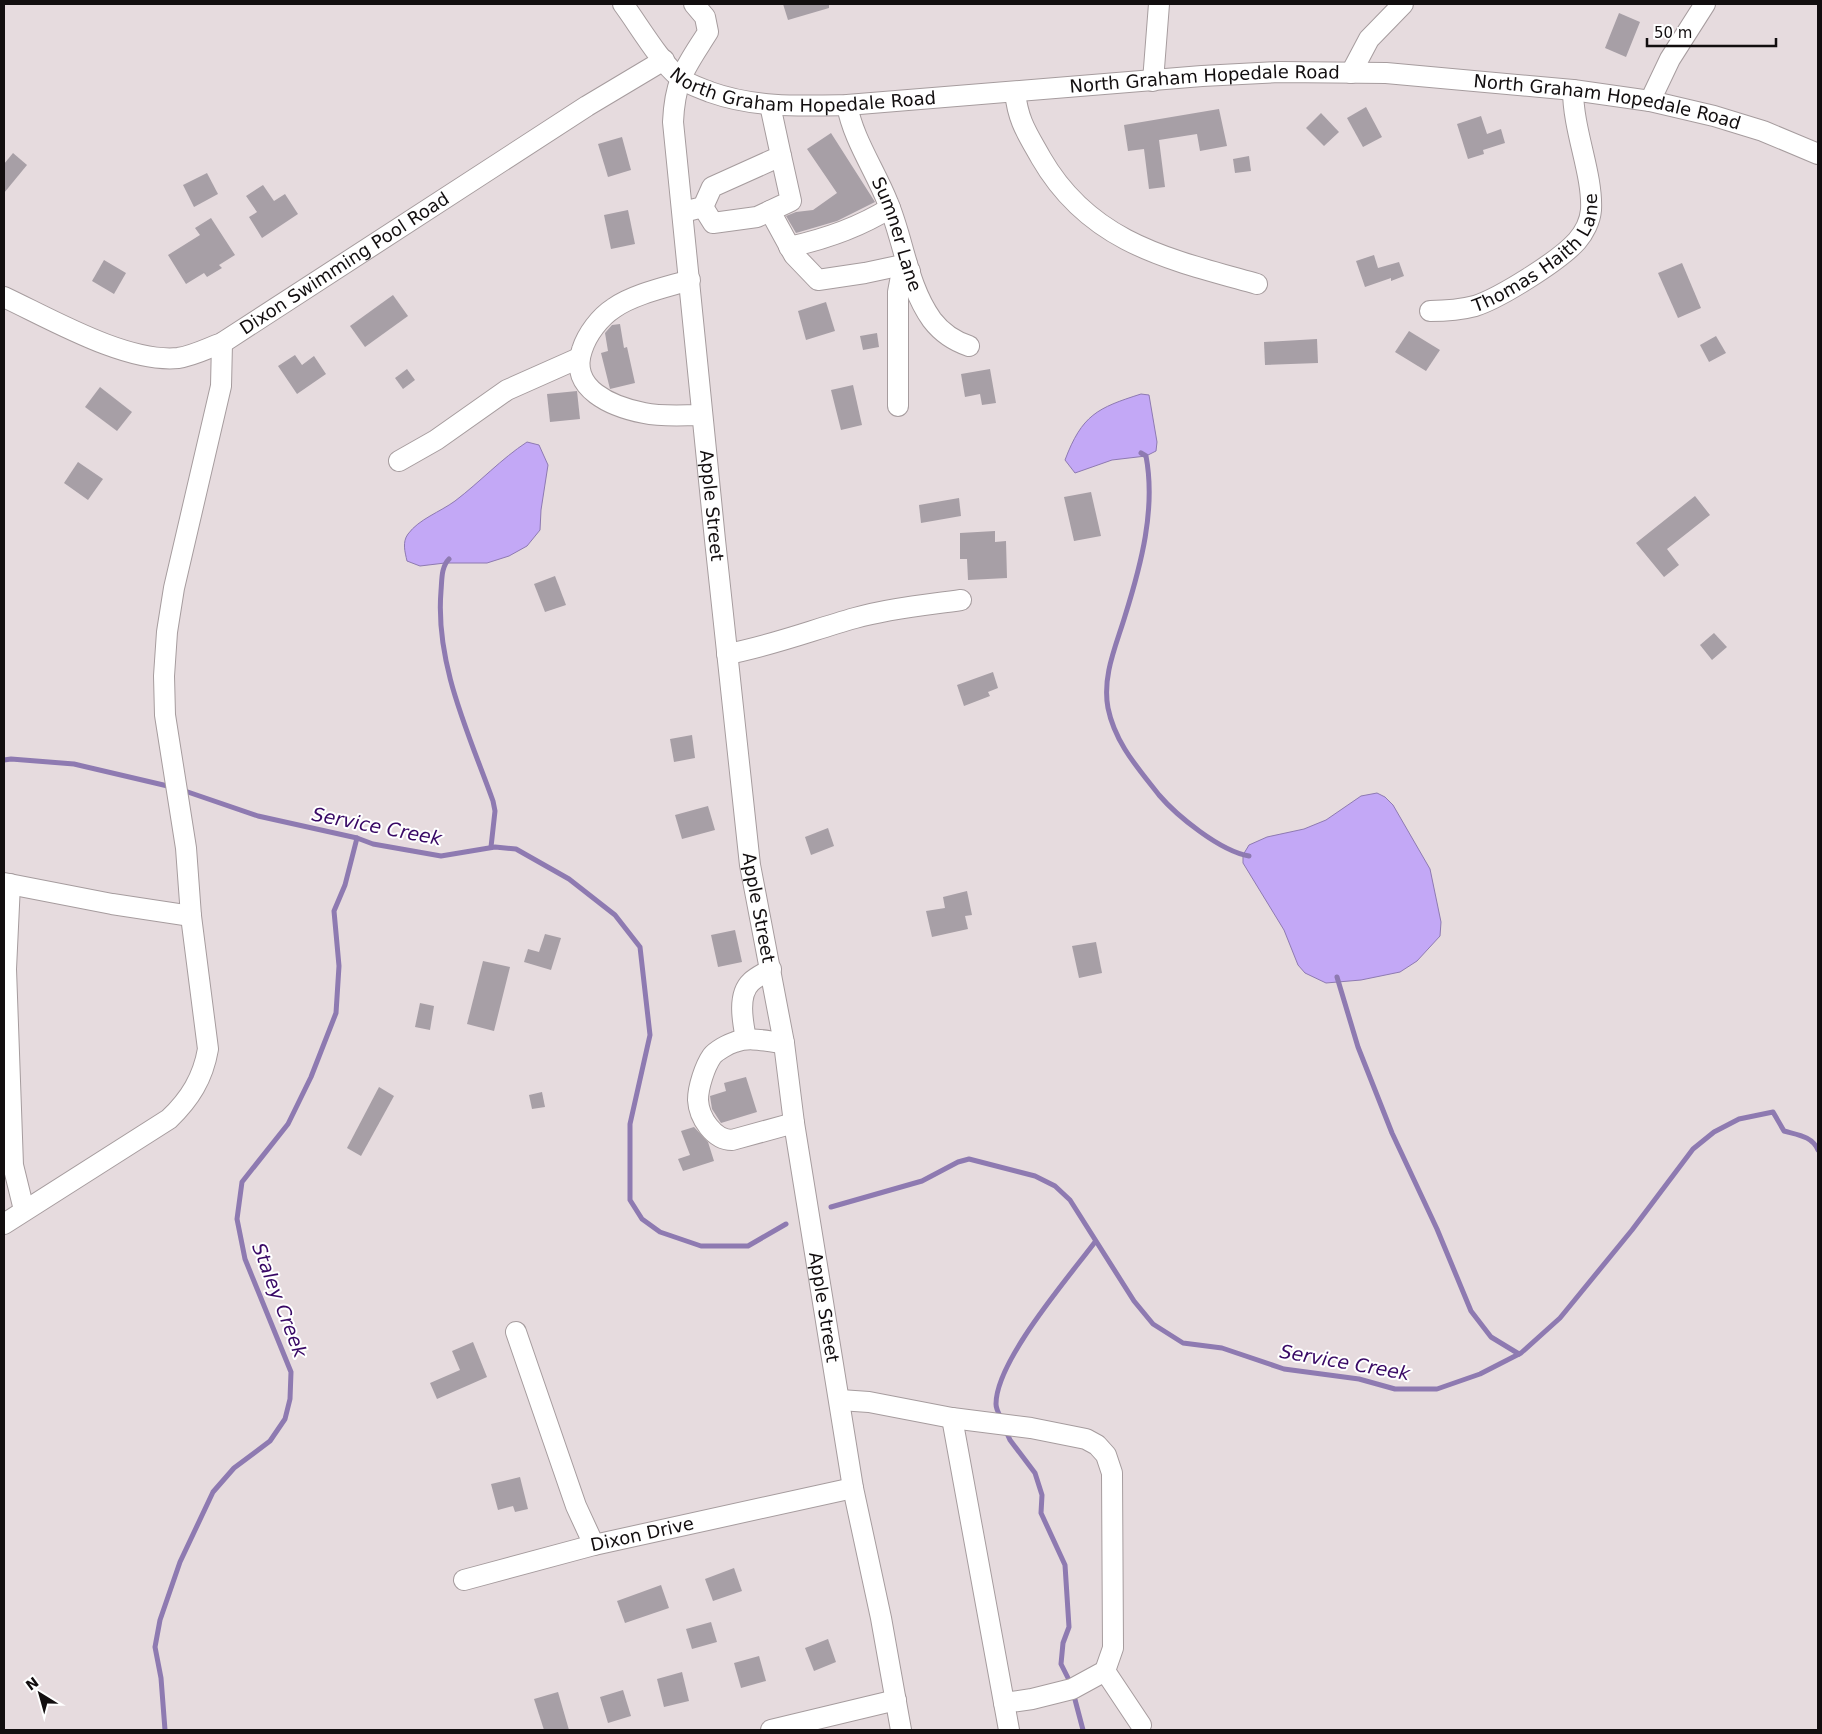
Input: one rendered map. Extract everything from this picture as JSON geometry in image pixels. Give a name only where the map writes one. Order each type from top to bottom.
[{"type":"street","name":"North Graham Hopedale Road","points":[[623,4],[679,78],[728,98],[770,105],[847,105],[1280,72],[1351,73],[1457,79],[1573,90],[1650,101],[1714,116],[1763,131],[1818,154]]},
{"type":"street","points":[[679,78],[708,32],[705,17],[694,4]]},
{"type":"street","points":[[1153,81],[1159,4]]},
{"type":"street","points":[[1351,73],[1369,39],[1403,4]]},
{"type":"street","points":[[1650,101],[1670,59],[1705,4]]},
{"type":"street","name":"Dixon Swimming Pool Road","points":[[4,297],[119,348],[144,356],[180,358],[222,343],[571,116],[664,60]]},
{"type":"street","name":"Apple Street","points":[[679,78],[673,122],[750,865],[784,1043],[794,1123],[853,1488],[881,1618],[901,1730]]},
{"type":"street","name":"Thomas Haith Lane","points":[[1430,311],[1472,306],[1505,293],[1577,241],[1586,228],[1591,198],[1573,112],[1573,90]]},
{"type":"street","points":[[1015,92],[1017,111],[1023,129],[1033,146],[1063,191],[1089,217],[1105,229],[1142,247],[1257,284]]},
{"type":"street","points":[[703,206],[713,223],[757,218],[791,201],[770,105]]},
{"type":"street","name":"Sumner Lane","points":[[847,105],[850,121],[890,208],[917,294],[933,321],[944,333],[969,346]]},
{"type":"street","points":[[683,212],[703,206],[712,187],[781,156]]},
{"type":"street","points":[[790,248],[829,239],[870,221],[890,208]]},
{"type":"street","points":[[770,212],[794,255],[818,280],[908,267]]},
{"type":"street","points":[[898,406],[898,292],[901,276],[908,267]]},
{"type":"street","points":[[690,280],[655,290],[614,307],[598,322],[584,341],[579,358],[579,372],[587,386],[596,395],[621,406],[646,413],[702,415]]},
{"type":"street","points":[[4,1224],[168,1119],[183,1105],[195,1088],[208,1049],[186,848],[165,715],[164,676],[167,632],[174,588],[220,386],[222,343]]},
{"type":"street","points":[[399,461],[436,440],[508,390],[579,358]]},
{"type":"street","points":[[727,654],[757,648],[856,618],[905,607],[961,600]]},
{"type":"street","points":[[24,1210],[13,1165],[6,970],[7,884],[112,904],[192,916]]},
{"type":"street","points":[[746,1039],[742,1015],[747,989],[750,982],[771,969]]},
{"type":"street","points":[[784,1043],[746,1039],[734,1042],[713,1055],[705,1071],[698,1099],[708,1128],[724,1140],[732,1140],[794,1123]]},
{"type":"street","name":"Dixon Drive","points":[[516,1332],[576,1506],[594,1546],[853,1488]]},
{"type":"street","points":[[840,1400],[869,1402],[952,1418],[1031,1428],[1086,1439],[1106,1455],[1112,1473],[1114,1601],[1113,1648],[1105,1671],[1072,1689],[1032,1699],[1004,1703]]},
{"type":"street","points":[[952,1418],[1009,1730]]},
{"type":"street","points":[[464,1580],[594,1546]]},
{"type":"street","points":[[1105,1671],[1141,1725]]},
{"type":"street","points":[[771,1730],[896,1700]]},
{"type":"shaded area","points":[[1141,394],[1149,395],[1157,442],[1156,451],[1146,456],[1112,460],[1075,473],[1065,460],[1071,445],[1085,423],[1102,409]]},
{"type":"shaded area","points":[[527,442],[539,445],[548,465],[540,530],[527,546],[509,556],[487,563],[445,563],[420,566],[407,561],[404,547],[405,540],[413,529],[455,501]]},
{"type":"shaded area","points":[[1377,793],[1385,797],[1393,805],[1430,869],[1441,922],[1440,936],[1417,961],[1400,972],[1361,980],[1326,983],[1305,973],[1298,965],[1284,930],[1243,863],[1243,855],[1249,845],[1267,837],[1304,829],[1326,820],[1361,796]]},
{"type":"building","points":[[783,4],[829,4],[829,8],[788,20]]},
{"type":"building","points":[[1619,13],[1640,22],[1626,57],[1605,48]]},
{"type":"building","points":[[1366,107],[1382,137],[1363,147],[1347,118]]},
{"type":"building","points":[[1219,109],[1227,146],[1200,151],[1197,134],[1159,140],[1165,187],[1149,189],[1144,149],[1128,151],[1124,125]]},
{"type":"building","points":[[1321,113],[1339,132],[1324,146],[1306,128]]},
{"type":"building","points":[[1481,116],[1487,134],[1501,129],[1505,143],[1483,150],[1484,154],[1468,159],[1457,124]]},
{"type":"building","points":[[831,133],[875,202],[837,221],[796,233],[786,216],[796,212],[813,210],[837,193],[807,149]]},
{"type":"building","points":[[622,137],[631,170],[608,177],[598,144]]},
{"type":"building","points":[[13,153],[27,165],[4,193],[4,164]]},
{"type":"building","points":[[1249,156],[1251,171],[1235,173],[1233,159]]},
{"type":"building","points":[[207,173],[218,194],[194,207],[183,185]]},
{"type":"building","points":[[263,185],[274,201],[285,194],[298,214],[262,238],[249,217],[257,212],[246,196]]},
{"type":"building","points":[[628,210],[635,244],[611,249],[604,215]]},
{"type":"building","points":[[211,218],[235,255],[219,265],[222,268],[207,277],[204,273],[186,284],[168,255],[200,235],[195,228]]},
{"type":"building","points":[[1374,255],[1378,268],[1399,262],[1404,276],[1391,281],[1391,278],[1365,287],[1356,261]]},
{"type":"building","points":[[104,260],[126,273],[114,294],[92,281]]},
{"type":"building","points":[[1682,263],[1701,308],[1678,318],[1658,273]]},
{"type":"building","points":[[393,295],[408,316],[365,347],[350,326]]},
{"type":"building","points":[[826,302],[835,331],[806,340],[798,311]]},
{"type":"building","points":[[620,324],[624,348],[627,347],[635,383],[610,389],[601,353],[608,351],[605,333],[612,325]]},
{"type":"building","points":[[1409,331],[1440,350],[1426,371],[1395,352]]},
{"type":"building","points":[[877,333],[879,347],[863,350],[860,336]]},
{"type":"building","points":[[1716,336],[1726,353],[1709,362],[1700,345]]},
{"type":"building","points":[[1317,339],[1318,363],[1265,365],[1264,342]]},
{"type":"building","points":[[295,355],[302,365],[314,356],[326,374],[297,394],[278,366]]},
{"type":"building","points":[[407,369],[415,380],[403,389],[395,378]]},
{"type":"building","points":[[990,369],[996,403],[982,405],[980,394],[965,397],[961,374]]},
{"type":"building","points":[[853,385],[862,425],[841,430],[831,390]]},
{"type":"building","points":[[100,387],[132,412],[117,431],[85,407]]},
{"type":"building","points":[[577,391],[580,419],[550,422],[547,394]]},
{"type":"building","points":[[78,462],[103,479],[88,500],[64,483]]},
{"type":"building","points":[[1091,492],[1101,536],[1074,541],[1064,497]]},
{"type":"building","points":[[1695,496],[1710,515],[1667,549],[1679,565],[1664,577],[1636,543]]},
{"type":"building","points":[[959,498],[961,516],[921,523],[919,505]]},
{"type":"building","points":[[995,531],[995,542],[1006,541],[1007,578],[968,580],[967,559],[960,559],[960,533]]},
{"type":"building","points":[[555,576],[566,605],[545,612],[534,584]]},
{"type":"building","points":[[1714,633],[1727,647],[1712,660],[1700,645]]},
{"type":"building","points":[[993,672],[998,688],[988,692],[990,696],[964,706],[957,685]]},
{"type":"building","points":[[692,735],[695,758],[674,762],[670,739]]},
{"type":"building","points":[[708,806],[715,830],[682,839],[675,815]]},
{"type":"building","points":[[828,828],[834,846],[811,855],[805,837]]},
{"type":"building","points":[[967,891],[972,915],[965,916],[968,929],[932,937],[926,911],[945,908],[943,897]]},
{"type":"building","points":[[735,930],[742,962],[718,967],[711,935]]},
{"type":"building","points":[[545,934],[561,938],[551,970],[524,962],[528,949],[539,952]]},
{"type":"building","points":[[1096,942],[1102,973],[1079,978],[1072,946]]},
{"type":"building","points":[[483,961],[510,967],[494,1031],[467,1024]]},
{"type":"building","points":[[420,1003],[434,1006],[430,1030],[415,1027]]},
{"type":"building","points":[[746,1077],[757,1112],[721,1123],[712,1109],[710,1096],[726,1091],[724,1083]]},
{"type":"building","points":[[379,1087],[394,1096],[361,1156],[347,1148]]},
{"type":"building","points":[[542,1092],[545,1107],[532,1109],[529,1095]]},
{"type":"building","points":[[694,1127],[708,1142],[714,1161],[683,1171],[678,1159],[690,1155],[681,1131]]},
{"type":"building","points":[[473,1342],[487,1377],[437,1399],[430,1383],[460,1370],[452,1351]]},
{"type":"building","points":[[520,1477],[528,1509],[515,1512],[513,1506],[498,1510],[491,1484]]},
{"type":"building","points":[[734,1568],[742,1591],[713,1601],[705,1579]]},
{"type":"building","points":[[661,1585],[669,1608],[625,1623],[617,1601]]},
{"type":"building","points":[[711,1622],[717,1642],[692,1649],[686,1629]]},
{"type":"building","points":[[828,1639],[836,1662],[814,1671],[805,1648]]},
{"type":"building","points":[[759,1656],[766,1681],[741,1688],[734,1663]]},
{"type":"building","points":[[682,1672],[689,1701],[664,1707],[657,1679]]},
{"type":"building","points":[[623,1690],[631,1716],[608,1723],[600,1697]]},
{"type":"building","points":[[558,1692],[569,1730],[544,1730],[534,1699]]},
{"type":"waterway","points":[[1141,453],[1146,456],[1149,476],[1148,516],[1136,577],[1108,673],[1107,696],[1111,721],[1128,754],[1167,803],[1188,822],[1213,840],[1238,853],[1249,856]]},
{"type":"waterway","points":[[449,559],[443,570],[442,582],[441,618],[443,645],[448,672],[464,724],[493,801],[495,811],[491,847]]},
{"type":"waterway","name":"Service Creek","points":[[4,760],[74,764],[172,787]]},
{"type":"waterway","name":"Service Creek","points":[[182,790],[258,816],[357,838],[373,844],[441,856],[495,847],[516,849],[569,879],[615,915],[640,947],[650,1035],[630,1124],[630,1200],[642,1219],[660,1232],[701,1246],[748,1246],[786,1224]]},
{"type":"waterway","name":"Staley Creek","points":[[165,1730],[161,1678],[155,1647],[160,1620],[180,1562],[213,1492],[234,1468],[270,1441],[285,1419],[290,1399],[291,1372],[245,1259],[237,1219],[242,1182],[288,1124],[311,1077],[336,1013],[339,966],[334,911],[345,885],[357,838]]},
{"type":"waterway","points":[[1337,977],[1358,1047],[1392,1133],[1437,1229],[1471,1311],[1491,1337],[1519,1354]]},
{"type":"waterway","name":"Service Creek","points":[[831,1207],[922,1181],[958,1162],[969,1159],[1035,1176],[1055,1186],[1070,1200],[1134,1301],[1153,1324],[1183,1343],[1222,1348],[1284,1369],[1359,1379],[1395,1389],[1437,1389],[1480,1374],[1521,1353],[1560,1318],[1632,1230],[1693,1149],[1714,1132],[1739,1119],[1773,1112],[1784,1131],[1808,1139],[1818,1150]]},
{"type":"waterway","points":[[1001,1418],[996,1404],[999,1386],[1020,1343],[1035,1320],[1095,1242]]},
{"type":"waterway","points":[[1006,1431],[1010,1440],[1035,1473],[1042,1495],[1041,1513],[1065,1565],[1069,1627],[1063,1643],[1061,1664],[1071,1684]]},
{"type":"waterway","points":[[1073,1692],[1083,1730]]}]
